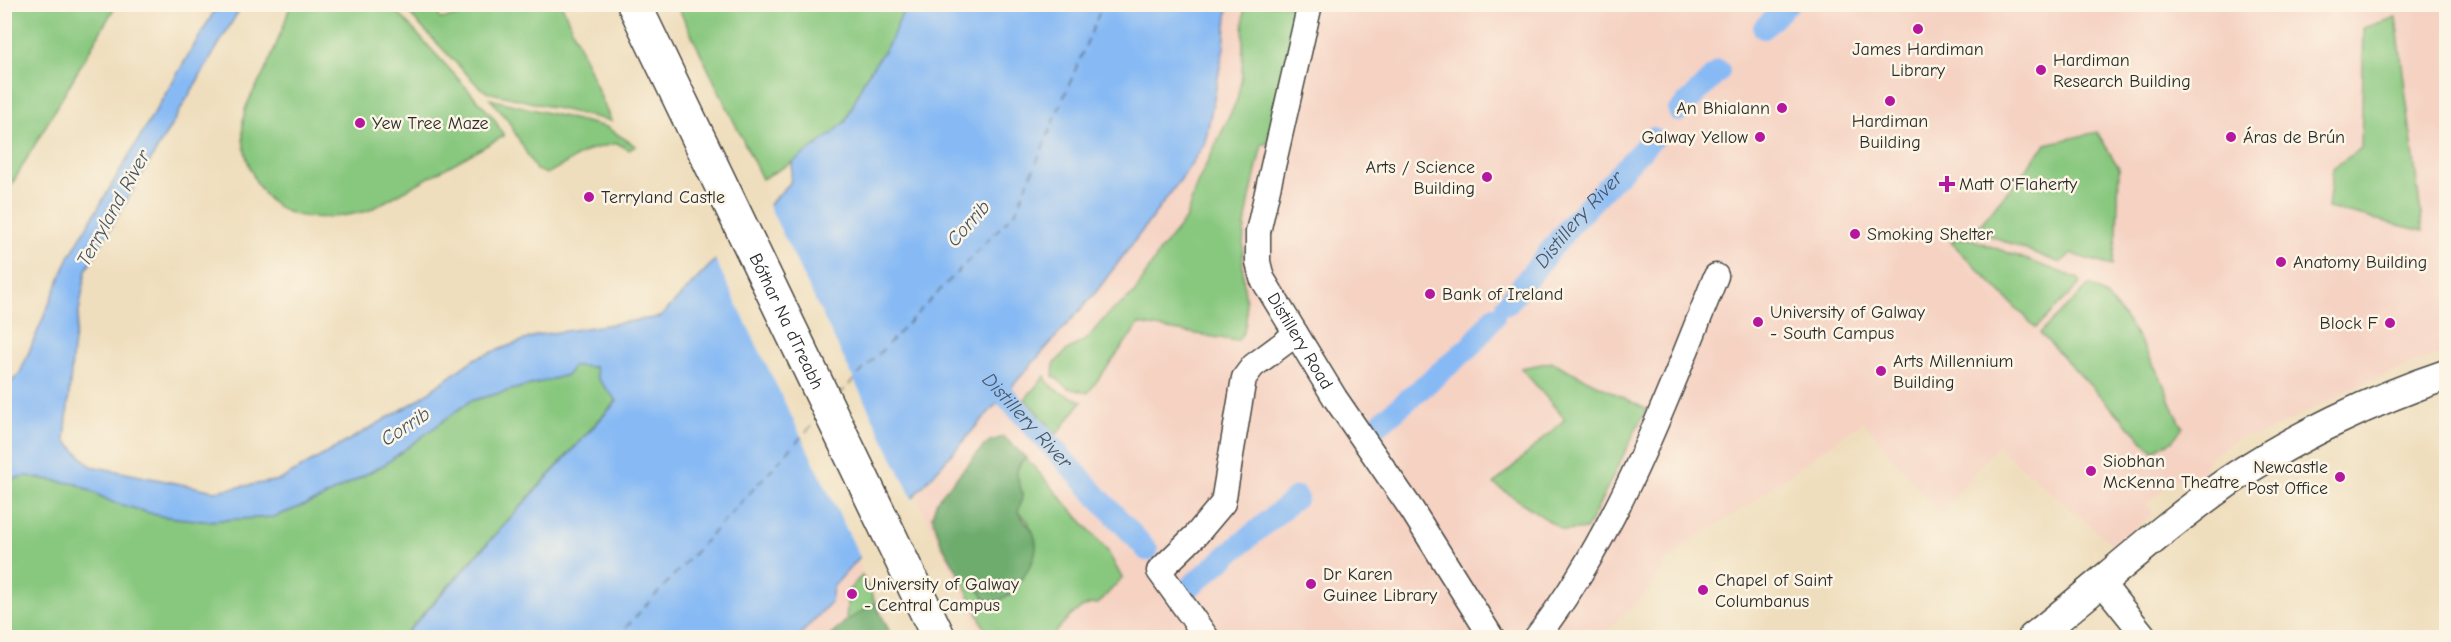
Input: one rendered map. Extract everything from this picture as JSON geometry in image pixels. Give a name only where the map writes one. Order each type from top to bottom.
[{"type":"highway","name":"Bóthar Na dTreabh","points":[[634,4],[939,638]]},
{"type":"main road","points":[[2033,638],[2210,495],[2247,470],[2359,411],[2446,375]]},
{"type":"street","name":"Distillery Road","points":[[1310,4],[1256,247],[1262,278],[1335,398],[1412,510],[1492,638]]},
{"type":"street","points":[[1536,638],[1594,550],[1668,395],[1716,276]]},
{"type":"street","points":[[1207,638],[1159,571],[1196,535],[1222,502],[1244,378],[1253,366],[1296,334]]},
{"type":"street","points":[[2102,584],[2146,638]]},
{"type":"shaded area","name":"University of Galway - South Campus","points":[[1228,5],[2446,5],[2446,352],[2366,382],[2257,437],[2245,434],[2209,458],[2204,471],[2186,487],[2176,477],[2146,505],[2154,513],[2114,546],[1997,446],[1940,515],[1863,421],[1747,506],[1693,539],[1667,561],[1646,593],[1607,630],[1603,637],[983,638],[916,496],[1096,292],[1205,143],[1224,47]]},
{"type":"shaded area","name":"University of Galway - Central Campus","points":[[857,560],[894,637],[798,638],[830,602],[832,587]]},
{"type":"green space","points":[[4,5],[116,5],[5,196]]},
{"type":"green space","points":[[290,5],[391,5],[493,117],[504,136],[368,211],[314,218],[283,210],[270,201],[259,187],[250,168],[244,147],[243,125],[245,110],[282,31]]},
{"type":"green space","points":[[436,5],[440,19],[491,10],[501,5],[562,5],[611,121],[487,92],[479,87],[413,18],[407,6]]},
{"type":"green space","points":[[677,5],[906,5],[890,42],[864,80],[846,121],[831,135],[793,162],[762,179]]},
{"type":"green space","points":[[1244,5],[1300,5],[1267,144],[1262,144],[1248,208],[1243,240],[1246,318],[1242,335],[1237,341],[1139,324],[1088,393],[1068,388],[1053,376],[1054,364],[1067,350],[1087,339],[1108,314],[1134,294],[1160,251],[1185,220],[1196,186],[1237,100],[1242,75]]},
{"type":"green space","points":[[2396,17],[2423,231],[2328,208],[2333,168],[2361,148],[2364,28]]},
{"type":"green space","points":[[490,99],[606,127],[636,146],[629,150],[617,143],[589,150],[547,174],[536,170],[507,119]]},
{"type":"green space","points":[[2097,132],[2119,168],[2117,232],[2112,266],[2071,254],[2060,263],[1976,230],[2046,144]]},
{"type":"green space","points":[[1955,239],[1971,239],[2079,279],[2081,283],[2036,328],[1951,242]]},
{"type":"green space","points":[[2090,285],[2111,302],[2131,328],[2156,369],[2183,427],[2172,441],[2153,451],[2040,333]]},
{"type":"green space","points":[[1552,362],[1646,409],[1587,529],[1564,531],[1494,484],[1565,419],[1521,368]]},
{"type":"green space","points":[[573,366],[595,367],[598,379],[617,400],[402,637],[5,638],[5,480],[26,476],[77,484],[112,502],[160,516],[204,521],[274,517],[320,499],[385,464],[470,401],[567,375]]},
{"type":"green space","points":[[1045,376],[1055,389],[1082,401],[1057,434],[1025,399]]},
{"type":"green space","points":[[1004,437],[1026,458],[1017,470],[1022,496],[1018,512],[1031,529],[1036,544],[1033,560],[1022,579],[1008,595],[994,602],[985,599],[975,583],[959,574],[941,543],[932,516],[937,500],[982,448],[990,441]]},
{"type":"green space","points":[[1026,458],[1107,550],[1122,578],[1098,604],[1085,606],[1079,610],[1060,626],[1052,637],[989,638],[959,574],[975,583],[980,592],[1009,596],[1025,575],[1036,544],[1028,521],[1018,512],[1016,476],[1021,463]]},
{"type":"green space","points":[[862,575],[892,637],[829,638],[846,621],[848,591]]},
{"type":"green space","points":[[875,603],[892,637],[829,637],[846,621]]},
{"type":"water","points":[[218,5],[242,5],[86,270],[73,348],[65,440],[91,466],[215,491],[280,480],[415,402],[474,359],[538,335],[660,317],[790,183],[793,162],[831,135],[846,121],[864,80],[890,42],[906,5],[1228,5],[1224,47],[1205,143],[1184,175],[1096,292],[833,587],[831,602],[798,637],[403,637],[617,401],[598,379],[595,367],[573,366],[567,375],[470,401],[385,464],[320,499],[274,517],[204,521],[160,516],[112,502],[77,484],[27,476],[5,480],[5,388],[20,373],[69,257]]},
{"type":"pier","points":[[767,202],[914,502],[861,559],[714,257]]},
{"type":"waterway","name":"Distillery River","points":[[1764,28],[1788,4]]},
{"type":"waterway","name":"Distillery River","points":[[1679,111],[1719,71]]},
{"type":"waterway","name":"Distillery River","points":[[1507,304],[1573,222],[1653,138]]},
{"type":"waterway","name":"Distillery River","points":[[1377,426],[1471,346],[1494,317]]},
{"type":"waterway","name":"Distillery River","points":[[985,374],[1147,550]]},
{"type":"waterway","name":"Distillery River","points":[[1192,585],[1297,497]]},
{"type":"ferry route","points":[[839,395],[1016,211],[1103,4]]},
{"type":"ferry route","points":[[616,638],[816,421]]},
{"type":"place","name":"James Hardiman Library","points":[[1918,29]]},
{"type":"place","name":"Hardiman Research Building","points":[[2041,70]]},
{"type":"place","name":"Hardiman Building","points":[[1890,101]]},
{"type":"place","name":"An Bhialann","points":[[1782,108]]},
{"type":"place","name":"Yew Tree Maze","points":[[360,123]]},
{"type":"place","name":"Galway Yellow","points":[[1760,137]]},
{"type":"place","name":"Áras de Brún","points":[[2231,137]]},
{"type":"place","name":"Arts / Science Building","points":[[1487,177]]},
{"type":"place","name":"Matt O'Flaherty","points":[[1947,184]]},
{"type":"place","name":"Terryland Castle","points":[[589,197]]},
{"type":"place","name":"Smoking Shelter","points":[[1855,234]]},
{"type":"place","name":"Anatomy Building","points":[[2281,262]]},
{"type":"place","name":"Bank of Ireland","points":[[1430,294]]},
{"type":"place","name":"University of Galway - South Campus","points":[[1758,322]]},
{"type":"place","name":"Block F","points":[[2390,323]]},
{"type":"place","name":"Arts Millennium Building","points":[[1881,371]]},
{"type":"place","name":"Siobhan McKenna Theatre","points":[[2091,471]]},
{"type":"place","name":"Newcastle Post Office","points":[[2340,477]]},
{"type":"place","name":"Dr Karen Guinee Library","points":[[1311,584]]},
{"type":"place","name":"Chapel of Saint Columbanus","points":[[1703,590]]},
{"type":"place","name":"University of Galway - Central Campus","points":[[852,594]]},
{"type":"water label","name":"Terryland River","points":[[113,208]]},
{"type":"water label","name":"Corrib","points":[[968,223]]},
{"type":"water label","name":"Corrib","points":[[405,426]]}]
